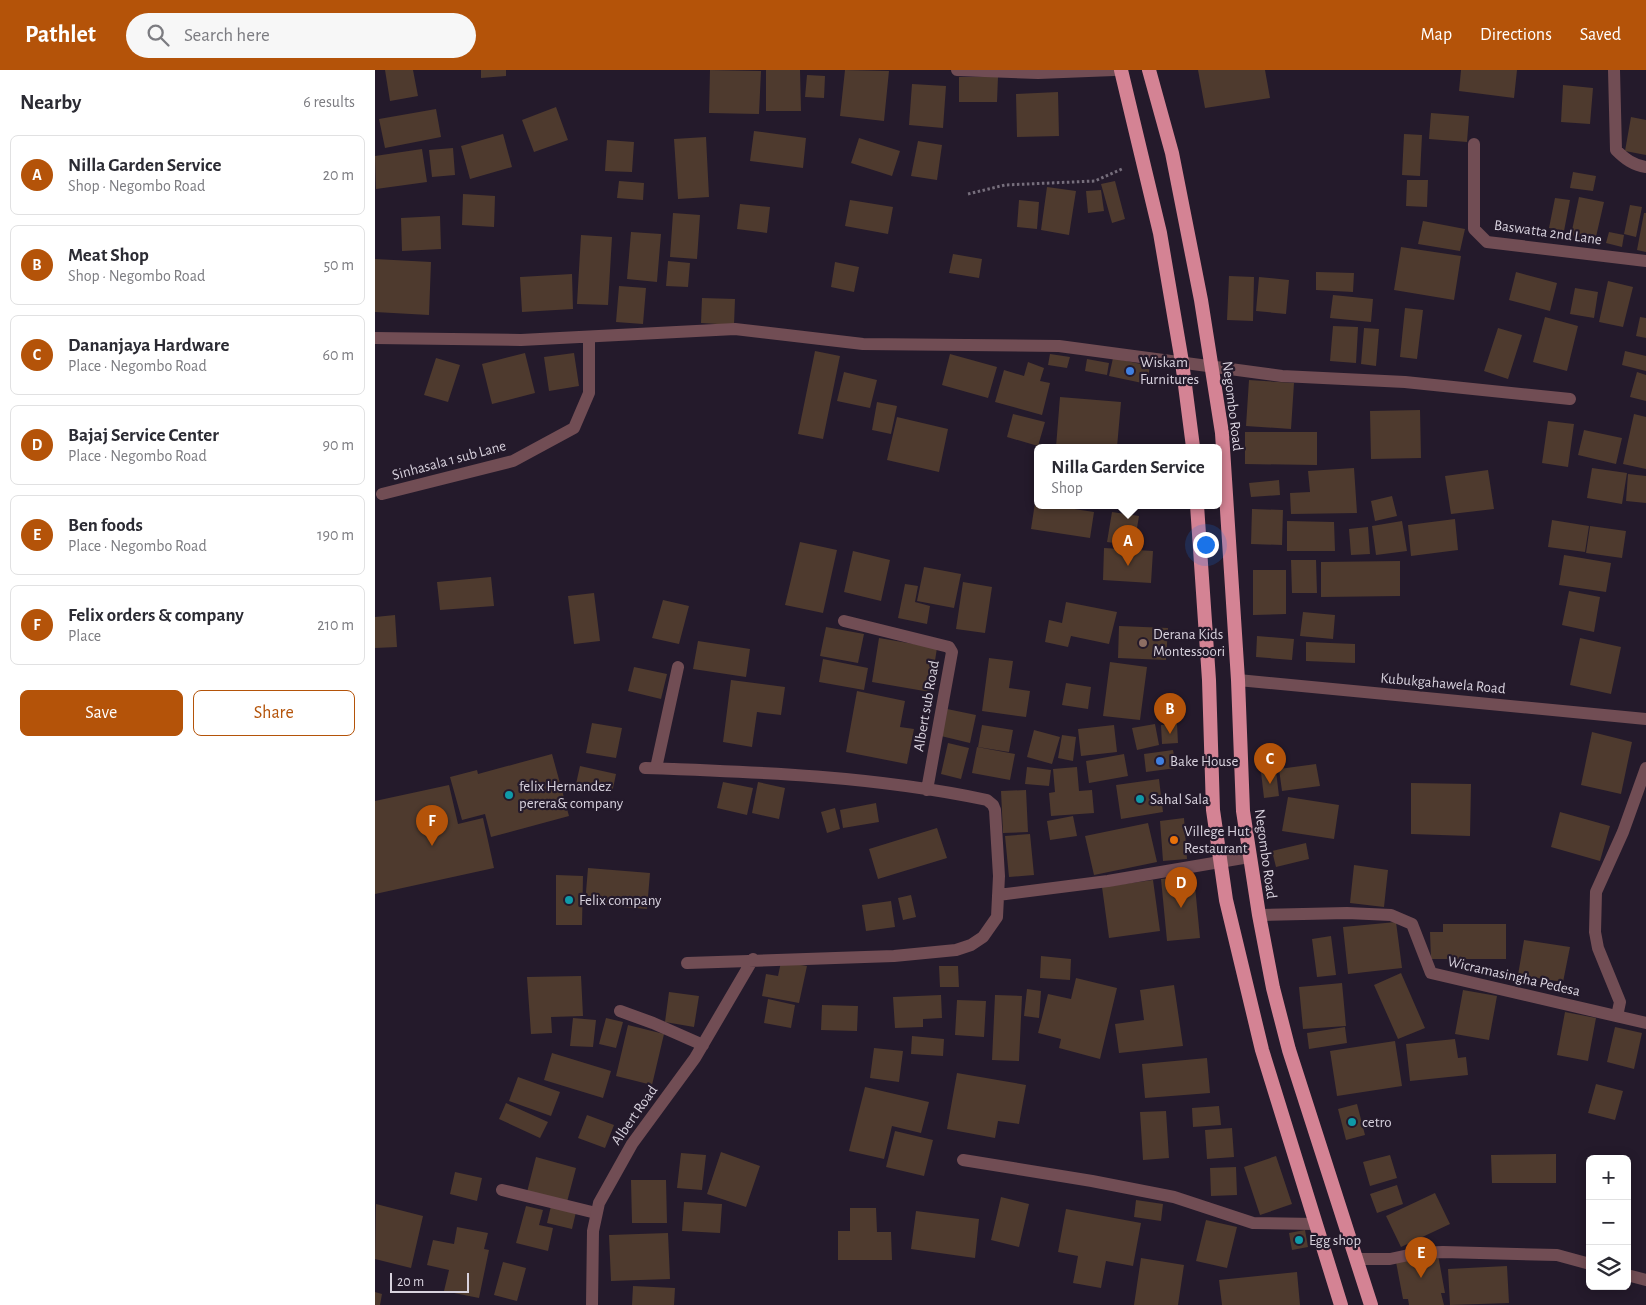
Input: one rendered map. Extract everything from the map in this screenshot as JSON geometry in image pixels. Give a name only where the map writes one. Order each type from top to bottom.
[{"type":"highway","points":[[1121,70],[1160,233],[1182,362],[1193,444]]},
{"type":"highway","name":"Negombo Road","points":[[1149,70],[1172,153],[1201,300],[1222,444]]},
{"type":"highway","name":"Negombo Road","points":[[1222,448],[1238,680],[1243,812],[1259,915],[1273,988],[1289,1050],[1371,1305]]},
{"type":"highway","points":[[1197,509],[1209,680],[1213,810],[1226,900],[1262,1050],[1341,1305]]},
{"type":"street","points":[[957,70],[1038,73],[1114,70]]},
{"type":"street","points":[[1614,70],[1616,150],[1637,166],[1646,167]]},
{"type":"street","name":"Baswatta 2nd Lane","points":[[1474,144],[1474,229],[1487,242],[1646,261]]},
{"type":"street","points":[[375,338],[521,340],[735,329],[863,344],[1059,346],[1282,376],[1405,382],[1570,399]]},
{"type":"street","name":"Sinhasala 1 sub Lane","points":[[382,494],[513,461],[574,428],[589,393],[589,337]]},
{"type":"street","name":"Albert sub Road","points":[[844,621],[949,647],[951,659],[927,790]]},
{"type":"street","points":[[677,667],[651,768],[729,770],[818,776],[987,800],[993,805],[997,839],[997,918],[983,937],[971,945],[956,950],[893,956],[753,959],[687,963]]},
{"type":"street","name":"Kubukgahawela Road","points":[[1238,680],[1646,719]]},
{"type":"street","points":[[1617,1016],[1620,1002],[1598,948],[1595,932],[1596,892],[1623,832],[1646,768]]},
{"type":"street","points":[[998,895],[1108,881],[1249,857]]},
{"type":"street","name":"Wicramasingha Pedesa","points":[[1259,915],[1347,913],[1391,915],[1413,924],[1431,974],[1646,1023]]},
{"type":"street","name":"Albert Road","points":[[592,1305],[593,1231],[599,1203],[632,1144],[703,1045],[753,959]]},
{"type":"street","points":[[619,1011],[653,1022],[703,1045]]},
{"type":"street","points":[[963,1160],[1092,1180],[1174,1197],[1253,1223],[1316,1224]]},
{"type":"street","points":[[502,1190],[596,1214]]},
{"type":"street","points":[[1357,1259],[1390,1259],[1443,1252],[1557,1255],[1586,1263]]},
{"type":"street","points":[[1631,1276],[1646,1280]]},
{"type":"path","points":[[968,194],[1005,185],[1095,181],[1143,160]]},
{"type":"building","points":[[385,70],[413,70],[418,96],[390,101]]},
{"type":"building","points":[[481,70],[506,70],[506,76],[481,78]]},
{"type":"building","points":[[710,70],[761,71],[759,114],[709,113]]},
{"type":"building","points":[[766,70],[800,70],[801,111],[766,111]]},
{"type":"building","points":[[845,70],[889,71],[884,121],[840,116]]},
{"type":"building","points":[[1198,70],[1265,70],[1270,98],[1205,108]]},
{"type":"building","points":[[1461,70],[1517,70],[1514,98],[1459,91]]},
{"type":"building","points":[[807,75],[825,76],[824,98],[805,97]]},
{"type":"building","points":[[959,77],[998,77],[997,102],[959,102]]},
{"type":"building","points":[[912,84],[946,86],[943,128],[909,125]]},
{"type":"building","points":[[1563,85],[1593,88],[1590,124],[1561,122]]},
{"type":"building","points":[[1058,92],[1059,136],[1017,137],[1016,94]]},
{"type":"building","points":[[556,107],[568,140],[534,152],[522,120]]},
{"type":"building","points":[[436,109],[441,137],[385,148],[379,119]]},
{"type":"building","points":[[1431,113],[1469,116],[1467,142],[1429,139]]},
{"type":"building","points":[[1631,117],[1646,120],[1646,155],[1625,151]]},
{"type":"building","points":[[754,131],[806,138],[803,168],[750,161]]},
{"type":"building","points":[[503,134],[512,167],[470,179],[461,146]]},
{"type":"building","points":[[1404,134],[1422,135],[1420,176],[1402,175]]},
{"type":"building","points":[[706,137],[709,197],[678,199],[674,139]]},
{"type":"building","points":[[859,138],[900,151],[892,176],[851,163]]},
{"type":"building","points":[[607,140],[634,142],[632,172],[605,171]]},
{"type":"building","points":[[918,141],[942,145],[937,180],[911,176]]},
{"type":"building","points":[[453,148],[455,175],[432,177],[429,150]]},
{"type":"building","points":[[422,149],[427,182],[376,189],[375,156]]},
{"type":"building","points":[[1573,172],[1596,176],[1593,191],[1570,188]]},
{"type":"building","points":[[1407,180],[1428,180],[1427,207],[1406,206]]},
{"type":"building","points":[[619,181],[644,183],[643,200],[617,198]]},
{"type":"building","points":[[1115,181],[1125,219],[1112,223],[1101,184]]},
{"type":"building","points":[[1047,187],[1076,191],[1069,235],[1041,230]]},
{"type":"building","points":[[1101,190],[1104,211],[1088,213],[1086,191]]},
{"type":"building","points":[[463,194],[495,196],[494,227],[462,225]]},
{"type":"building","points":[[1579,197],[1604,202],[1595,241],[1571,235]]},
{"type":"building","points":[[1555,198],[1570,200],[1564,231],[1549,228]]},
{"type":"building","points":[[850,200],[893,207],[888,234],[845,226]]},
{"type":"building","points":[[1019,200],[1039,202],[1037,229],[1017,227]]},
{"type":"building","points":[[740,204],[770,207],[767,233],[737,229]]},
{"type":"building","points":[[1630,205],[1642,207],[1636,237],[1624,234]]},
{"type":"building","points":[[673,213],[700,215],[697,259],[670,257]]},
{"type":"building","points":[[1644,213],[1646,213],[1646,252],[1637,250]]},
{"type":"building","points":[[440,216],[441,249],[402,251],[401,218]]},
{"type":"building","points":[[1423,221],[1465,229],[1460,251],[1418,244]]},
{"type":"building","points":[[631,232],[661,234],[657,282],[627,279]]},
{"type":"building","points":[[1609,232],[1624,235],[1622,247],[1606,243]]},
{"type":"building","points":[[581,235],[612,237],[608,305],[577,304]]},
{"type":"building","points":[[1401,247],[1461,256],[1454,300],[1394,290]]},
{"type":"building","points":[[953,254],[982,259],[979,278],[949,273]]},
{"type":"building","points":[[375,259],[431,262],[429,315],[375,312]]},
{"type":"building","points":[[668,261],[690,263],[688,287],[666,286]]},
{"type":"building","points":[[835,262],[859,267],[854,292],[831,287]]},
{"type":"building","points":[[1316,272],[1354,273],[1353,292],[1316,290]]},
{"type":"building","points":[[1516,272],[1557,283],[1550,311],[1509,300]]},
{"type":"building","points":[[572,274],[573,309],[522,312],[520,277]]},
{"type":"building","points":[[1229,276],[1254,277],[1253,321],[1227,320]]},
{"type":"building","points":[[1259,277],[1289,280],[1286,314],[1256,311]]},
{"type":"building","points":[[1608,281],[1633,287],[1623,327],[1599,322]]},
{"type":"building","points":[[619,286],[646,288],[643,324],[616,322]]},
{"type":"building","points":[[1575,288],[1598,292],[1594,318],[1570,314]]},
{"type":"building","points":[[1333,295],[1373,299],[1371,322],[1330,318]]},
{"type":"building","points":[[702,298],[735,299],[734,325],[701,323]]},
{"type":"building","points":[[1405,308],[1423,310],[1417,359],[1400,357]]},
{"type":"building","points":[[1545,317],[1578,326],[1567,371],[1533,362]]},
{"type":"building","points":[[1640,317],[1646,318],[1646,338],[1636,336]]},
{"type":"building","points":[[1333,326],[1358,327],[1356,363],[1330,361]]},
{"type":"building","points":[[1364,328],[1379,329],[1376,366],[1361,364]]},
{"type":"building","points":[[1498,328],[1522,335],[1508,379],[1484,371]]},
{"type":"building","points":[[815,351],[840,356],[823,439],[798,434]]},
{"type":"building","points":[[1625,351],[1646,356],[1646,371],[1622,365]]},
{"type":"building","points":[[525,353],[535,393],[492,404],[482,364]]},
{"type":"building","points":[[574,353],[579,386],[549,391],[544,357]]},
{"type":"building","points":[[950,354],[997,367],[988,398],[942,385]]},
{"type":"building","points":[[1050,354],[1070,357],[1067,368],[1048,365]]},
{"type":"building","points":[[436,358],[460,365],[448,402],[424,395]]},
{"type":"building","name":"Wiskam Furnitures","points":[[1113,358],[1150,366],[1147,384],[1109,376]]},
{"type":"building","points":[[1087,359],[1109,363],[1107,375],[1085,371]]},
{"type":"building","points":[[1028,362],[1044,368],[1040,381],[1050,383],[1042,415],[995,402],[1004,370],[1024,376]]},
{"type":"building","points":[[844,372],[877,380],[870,408],[837,401]]},
{"type":"building","points":[[1637,372],[1646,375],[1646,401],[1630,397]]},
{"type":"building","points":[[1249,380],[1294,383],[1291,429],[1246,426]]},
{"type":"building","points":[[1060,397],[1121,402],[1117,444],[1056,444]]},
{"type":"building","points":[[877,402],[897,406],[891,434],[872,430]]},
{"type":"building","points":[[1420,410],[1421,458],[1371,459],[1370,411]]},
{"type":"building","points":[[1013,414],[1045,422],[1039,444],[1034,445],[1007,437]]},
{"type":"building","points":[[1634,414],[1646,417],[1646,469],[1623,464]]},
{"type":"building","points":[[897,417],[948,429],[939,472],[887,460]]},
{"type":"building","points":[[1548,421],[1574,424],[1568,467],[1542,463]]},
{"type":"building","points":[[1584,430],[1622,438],[1616,464],[1578,455]]},
{"type":"building","points":[[1245,432],[1317,432],[1317,465],[1245,464]]},
{"type":"building","points":[[1354,468],[1357,513],[1291,514],[1290,493],[1310,492],[1308,471]]},
{"type":"building","points":[[1592,468],[1627,473],[1622,504],[1587,498]]},
{"type":"building","points":[[1488,470],[1494,509],[1451,514],[1445,476]]},
{"type":"building","points":[[1628,474],[1646,476],[1646,503],[1626,501]]},
{"type":"building","points":[[1279,480],[1280,495],[1251,497],[1249,483]]},
{"type":"building","points":[[1392,496],[1397,516],[1375,521],[1371,501]]},
{"type":"building","points":[[1034,509],[1074,509],[1094,512],[1090,538],[1031,529]]},
{"type":"building","points":[[1252,509],[1283,510],[1282,545],[1251,544]]},
{"type":"building","points":[[1112,512],[1139,516],[1134,546],[1107,542]]},
{"type":"building","points":[[1455,519],[1458,550],[1411,556],[1408,525]]},
{"type":"building","points":[[1552,520],[1589,526],[1585,552],[1548,547]]},
{"type":"building","points":[[1287,521],[1334,522],[1335,551],[1287,551]]},
{"type":"building","points":[[1402,521],[1407,551],[1376,555],[1372,526]]},
{"type":"building","points":[[1590,526],[1626,531],[1622,558],[1586,553]]},
{"type":"building","points":[[1368,527],[1370,554],[1351,555],[1349,529]]},
{"type":"building","points":[[800,542],[837,550],[823,613],[785,605]]},
{"type":"building","points":[[1104,548],[1153,551],[1151,583],[1103,580]]},
{"type":"building","points":[[853,551],[890,560],[881,601],[844,592]]},
{"type":"building","points":[[1564,555],[1611,563],[1606,592],[1559,585]]},
{"type":"building","points":[[1291,560],[1316,560],[1317,593],[1292,593]]},
{"type":"building","points":[[1400,561],[1400,596],[1321,597],[1321,562]]},
{"type":"building","points":[[924,567],[961,574],[954,608],[917,601]]},
{"type":"building","points":[[1253,570],[1286,570],[1286,614],[1253,615]]},
{"type":"building","points":[[491,577],[494,606],[440,610],[437,582]]},
{"type":"building","points":[[963,582],[992,587],[985,633],[956,629]]},
{"type":"building","points":[[905,584],[918,586],[915,602],[930,606],[927,624],[898,618]]},
{"type":"building","points":[[1569,591],[1600,597],[1594,632],[1562,625]]},
{"type":"building","points":[[594,593],[600,641],[574,644],[568,596]]},
{"type":"building","points":[[663,600],[689,606],[679,644],[652,638]]},
{"type":"building","points":[[1066,602],[1117,612],[1109,644],[1071,636],[1068,647],[1045,642],[1049,620],[1062,623]]},
{"type":"building","points":[[1303,612],[1335,615],[1333,639],[1300,636]]},
{"type":"building","points":[[395,615],[397,647],[375,648],[375,617]]},
{"type":"building","name":"Derana Kids Montessoori","points":[[1119,626],[1168,628],[1166,660],[1118,658]]},
{"type":"building","points":[[826,627],[864,634],[858,663],[820,656]]},
{"type":"building","points":[[1257,636],[1294,639],[1292,660],[1256,657]]},
{"type":"building","points":[[879,638],[937,648],[930,692],[872,682]]},
{"type":"building","points":[[1580,638],[1621,647],[1611,694],[1570,685]]},
{"type":"building","points":[[698,641],[750,649],[746,677],[693,669]]},
{"type":"building","points":[[1306,642],[1355,644],[1355,663],[1306,661]]},
{"type":"building","points":[[989,658],[1013,661],[1009,688],[1030,691],[1026,717],[982,711]]},
{"type":"building","points":[[823,659],[868,668],[864,690],[819,682]]},
{"type":"building","points":[[1110,662],[1147,667],[1140,720],[1103,716]]},
{"type":"building","points":[[634,667],[667,674],[661,699],[628,691]]},
{"type":"building","points":[[731,680],[785,687],[781,715],[757,712],[752,747],[723,742]]},
{"type":"building","points":[[1066,683],[1091,687],[1088,709],[1062,705]]},
{"type":"building","points":[[857,691],[905,701],[900,727],[914,729],[907,764],[846,752]]},
{"type":"building","points":[[947,709],[976,715],[970,743],[941,736]]},
{"type":"building","points":[[592,723],[622,728],[616,758],[586,753]]},
{"type":"building","points":[[1155,724],[1159,745],[1137,750],[1132,728]]},
{"type":"building","points":[[1177,724],[1178,743],[1162,744],[1161,725]]},
{"type":"building","points":[[982,725],[1013,730],[1009,752],[978,747]]},
{"type":"building","points":[[1114,725],[1117,752],[1081,756],[1078,729]]},
{"type":"building","points":[[1034,730],[1060,737],[1052,764],[1027,757]]},
{"type":"building","points":[[1592,732],[1632,742],[1621,794],[1581,785]]},
{"type":"building","points":[[1062,735],[1076,737],[1073,761],[1058,758]]},
{"type":"building","points":[[948,743],[969,748],[961,779],[941,774]]},
{"type":"building","points":[[977,747],[1015,754],[1010,780],[972,773]]},
{"type":"building","name":"Bake House","points":[[1173,750],[1176,768],[1146,772],[1144,754]]},
{"type":"building","name":"felix Hernandez perera& company","points":[[552,754],[569,816],[491,837],[485,814],[462,820],[450,777],[477,770],[478,774]]},
{"type":"building","points":[[1124,754],[1128,776],[1089,783],[1086,761]]},
{"type":"building","points":[[1316,764],[1320,786],[1282,791],[1279,769]]},
{"type":"building","points":[[580,766],[616,774],[612,793],[576,784]]},
{"type":"building","points":[[1027,767],[1051,770],[1049,786],[1025,784]]},
{"type":"building","points":[[1077,767],[1079,791],[1092,790],[1094,813],[1051,816],[1049,793],[1055,792],[1053,769]]},
{"type":"building","points":[[1276,771],[1279,796],[1264,798],[1261,772]]},
{"type":"building","name":"Sahal Sala","points":[[1159,779],[1163,812],[1121,819],[1116,785]]},
{"type":"building","points":[[723,782],[753,788],[747,815],[717,808]]},
{"type":"building","points":[[758,782],[785,788],[779,819],[752,813]]},
{"type":"building","points":[[1411,783],[1471,784],[1470,836],[1411,834]]},
{"type":"building","points":[[449,785],[458,824],[483,818],[494,868],[375,894],[375,801]]},
{"type":"building","points":[[1026,790],[1028,832],[1003,833],[1001,791]]},
{"type":"building","points":[[1288,797],[1339,805],[1334,839],[1282,831]]},
{"type":"building","points":[[876,803],[879,822],[843,828],[840,810]]},
{"type":"building","points":[[835,808],[840,829],[827,833],[821,812]]},
{"type":"building","points":[[1560,812],[1610,826],[1600,861],[1551,847]]},
{"type":"building","points":[[1073,816],[1077,836],[1050,840],[1047,821]]},
{"type":"building","name":"Villege Hut Restaurant","points":[[1184,818],[1187,859],[1163,861],[1160,821]]},
{"type":"building","points":[[1148,823],[1157,862],[1094,875],[1085,836]]},
{"type":"building","points":[[937,828],[947,858],[878,879],[869,849]]},
{"type":"building","points":[[1030,834],[1034,875],[1009,877],[1005,836]]},
{"type":"building","points":[[1306,843],[1309,859],[1276,867],[1272,851]]},
{"type":"building","points":[[1354,865],[1388,870],[1384,907],[1350,903]]},
{"type":"building","points":[[588,868],[650,873],[647,909],[585,904]]},
{"type":"building","name":"Felix company","points":[[556,875],[583,876],[582,925],[556,925]]},
{"type":"building","points":[[1194,876],[1200,938],[1167,941],[1161,879]]},
{"type":"building","points":[[1153,880],[1160,931],[1109,938],[1102,887]]},
{"type":"building","points":[[911,895],[916,917],[903,920],[898,898]]},
{"type":"building","points":[[891,901],[895,927],[866,931],[862,905]]},
{"type":"building","points":[[1396,922],[1402,968],[1348,974],[1343,927]]},
{"type":"building","points":[[1443,924],[1506,924],[1506,959],[1431,959],[1430,932],[1443,932]]},
{"type":"building","points":[[1331,936],[1336,975],[1317,977],[1312,939]]},
{"type":"building","points":[[1524,940],[1570,947],[1563,982],[1518,975]]},
{"type":"building","points":[[1041,956],[1071,959],[1070,980],[1040,978]]},
{"type":"building","points":[[781,962],[807,966],[799,1003],[762,996],[766,974],[778,976]]},
{"type":"building","points":[[939,966],[958,966],[959,987],[940,987]]},
{"type":"building","points":[[1401,973],[1425,1028],[1398,1039],[1374,985]]},
{"type":"building","points":[[581,976],[583,1016],[551,1017],[552,1033],[531,1034],[527,977]]},
{"type":"building","points":[[1076,978],[1117,988],[1100,1059],[1059,1048],[1061,1039],[1038,1033],[1048,994],[1071,999]]},
{"type":"building","points":[[1342,983],[1346,1026],[1303,1029],[1299,987]]},
{"type":"building","points":[[1174,985],[1183,1046],[1119,1053],[1115,1024],[1144,1020],[1140,990]]},
{"type":"building","points":[[1027,989],[1041,991],[1039,1018],[1024,1016]]},
{"type":"building","points":[[1463,990],[1497,996],[1489,1040],[1455,1034]]},
{"type":"building","points":[[669,992],[699,996],[694,1027],[665,1022]]},
{"type":"building","points":[[941,995],[942,1018],[923,1019],[923,1027],[895,1028],[893,997]]},
{"type":"building","points":[[995,995],[1022,996],[1019,1061],[992,1060]]},
{"type":"building","points":[[768,999],[795,1005],[791,1028],[764,1023]]},
{"type":"building","points":[[957,1000],[986,1001],[984,1037],[955,1035]]},
{"type":"building","points":[[822,1005],[858,1006],[857,1031],[821,1030]]},
{"type":"building","points":[[1565,1012],[1596,1018],[1588,1061],[1557,1055]]},
{"type":"building","points":[[573,1018],[596,1020],[593,1047],[570,1046]]},
{"type":"building","points":[[606,1018],[623,1022],[616,1048],[599,1044]]},
{"type":"building","points":[[628,1025],[664,1034],[652,1085],[616,1076]]},
{"type":"building","points":[[1345,1027],[1347,1043],[1309,1049],[1307,1033]]},
{"type":"building","points":[[1615,1027],[1642,1033],[1634,1069],[1607,1062]]},
{"type":"building","points":[[912,1036],[944,1039],[943,1056],[911,1054]]},
{"type":"building","points":[[1455,1039],[1458,1058],[1466,1057],[1468,1075],[1410,1081],[1406,1044]]},
{"type":"building","points":[[1395,1041],[1402,1086],[1337,1096],[1330,1051]]},
{"type":"building","points":[[874,1048],[903,1051],[899,1082],[870,1078]]},
{"type":"building","points":[[552,1053],[611,1071],[603,1098],[544,1080]]},
{"type":"building","points":[[1207,1058],[1210,1093],[1145,1098],[1142,1064]]},
{"type":"building","points":[[957,1073],[1026,1085],[1019,1124],[998,1121],[995,1138],[947,1129]]},
{"type":"building","points":[[518,1077],[560,1092],[551,1116],[509,1101]]},
{"type":"building","points":[[1596,1084],[1623,1091],[1615,1120],[1588,1113]]},
{"type":"building","points":[[865,1087],[929,1102],[921,1133],[892,1126],[884,1159],[849,1151]]},
{"type":"building","points":[[506,1103],[548,1122],[540,1138],[499,1119]]},
{"type":"building","name":"cetro","points":[[1357,1104],[1365,1135],[1346,1140],[1338,1109]]},
{"type":"building","points":[[1219,1106],[1221,1125],[1193,1127],[1192,1108]]},
{"type":"building","points":[[1166,1111],[1169,1158],[1143,1160],[1140,1112]]},
{"type":"building","points":[[587,1115],[614,1125],[605,1148],[578,1138]]},
{"type":"building","points":[[1232,1128],[1234,1157],[1207,1159],[1205,1130]]},
{"type":"building","points":[[895,1131],[933,1140],[924,1176],[886,1167]]},
{"type":"building","points":[[721,1152],[760,1166],[746,1207],[707,1194]]},
{"type":"building","points":[[681,1153],[706,1155],[702,1190],[677,1188]]},
{"type":"building","points":[[1556,1154],[1556,1183],[1492,1183],[1491,1155]]},
{"type":"building","points":[[1390,1155],[1397,1178],[1370,1186],[1363,1162]]},
{"type":"building","points":[[1276,1156],[1292,1204],[1260,1215],[1244,1167]]},
{"type":"building","points":[[536,1157],[576,1168],[567,1202],[527,1192]]},
{"type":"building","points":[[1236,1167],[1237,1195],[1211,1196],[1210,1168]]},
{"type":"building","points":[[455,1172],[482,1178],[477,1201],[450,1194]]},
{"type":"building","points":[[631,1180],[666,1180],[667,1223],[632,1223]]},
{"type":"building","points":[[1397,1185],[1403,1204],[1377,1213],[1370,1194]]},
{"type":"building","points":[[1435,1193],[1450,1224],[1401,1247],[1386,1216]]},
{"type":"building","points":[[1001,1197],[1029,1204],[1019,1247],[991,1240]]},
{"type":"building","points":[[1136,1200],[1163,1204],[1161,1221],[1134,1217]]},
{"type":"building","points":[[684,1202],[722,1204],[720,1233],[682,1231]]},
{"type":"building","points":[[376,1204],[423,1216],[411,1268],[375,1259]]},
{"type":"building","points":[[526,1206],[543,1210],[539,1225],[553,1228],[548,1251],[516,1243]]},
{"type":"building","points":[[551,1206],[576,1212],[572,1229],[547,1223]]},
{"type":"building","points":[[850,1208],[876,1208],[877,1232],[891,1232],[892,1260],[838,1260],[838,1231],[850,1231]]},
{"type":"building","points":[[1066,1209],[1141,1223],[1133,1266],[1106,1261],[1101,1288],[1073,1283],[1078,1256],[1058,1252]]},
{"type":"building","points":[[916,1211],[979,1219],[975,1258],[911,1249]]},
{"type":"building","points":[[1206,1220],[1237,1227],[1227,1268],[1196,1261]]},
{"type":"building","points":[[457,1227],[488,1233],[484,1249],[489,1250],[479,1298],[444,1291],[449,1270],[427,1265],[433,1240],[454,1244]]},
{"type":"building","name":"Egg shop","points":[[1305,1230],[1308,1247],[1292,1250],[1289,1233]]},
{"type":"building","points":[[668,1233],[670,1279],[611,1281],[609,1235]]},
{"type":"building","points":[[1438,1255],[1445,1293],[1441,1293],[1444,1305],[1409,1305],[1408,1299],[1403,1299],[1396,1262]]},
{"type":"building","points":[[1141,1258],[1184,1265],[1178,1305],[1134,1305]]},
{"type":"building","points":[[503,1262],[526,1268],[517,1301],[494,1295]]},
{"type":"building","points":[[1507,1266],[1509,1303],[1450,1305],[1448,1269]]},
{"type":"building","points":[[1297,1272],[1300,1305],[1222,1305],[1219,1280]]},
{"type":"building","points":[[633,1286],[675,1288],[674,1305],[632,1305]]},
{"type":"building","points":[[375,1292],[382,1294],[380,1305],[375,1305]]},
{"type":"place","name":"Wiskam Furnitures","points":[[1130,371]]},
{"type":"place","name":"Nilla Garden Service","points":[[1128,566]]},
{"type":"place","name":"Derana Kids Montessoori","points":[[1143,643]]},
{"type":"place","name":"Meat Shop","points":[[1170,734]]},
{"type":"place","name":"Bake House","points":[[1160,761]]},
{"type":"place","name":"Dananjaya Hardware","points":[[1270,784]]},
{"type":"place","name":"felix Hernandez perera& company","points":[[509,795]]},
{"type":"place","name":"Sahal Sala","points":[[1140,799]]},
{"type":"place","name":"Villege Hut Restaurant","points":[[1174,840]]},
{"type":"place","name":"Felix orders & company","points":[[432,846]]},
{"type":"place","name":"Felix company","points":[[569,900]]},
{"type":"place","name":"Bajaj Service Center","points":[[1181,908]]},
{"type":"place","name":"cetro","points":[[1352,1122]]},
{"type":"place","name":"Egg shop","points":[[1299,1240]]},
{"type":"place","name":"Ben foods","points":[[1421,1278]]}]
